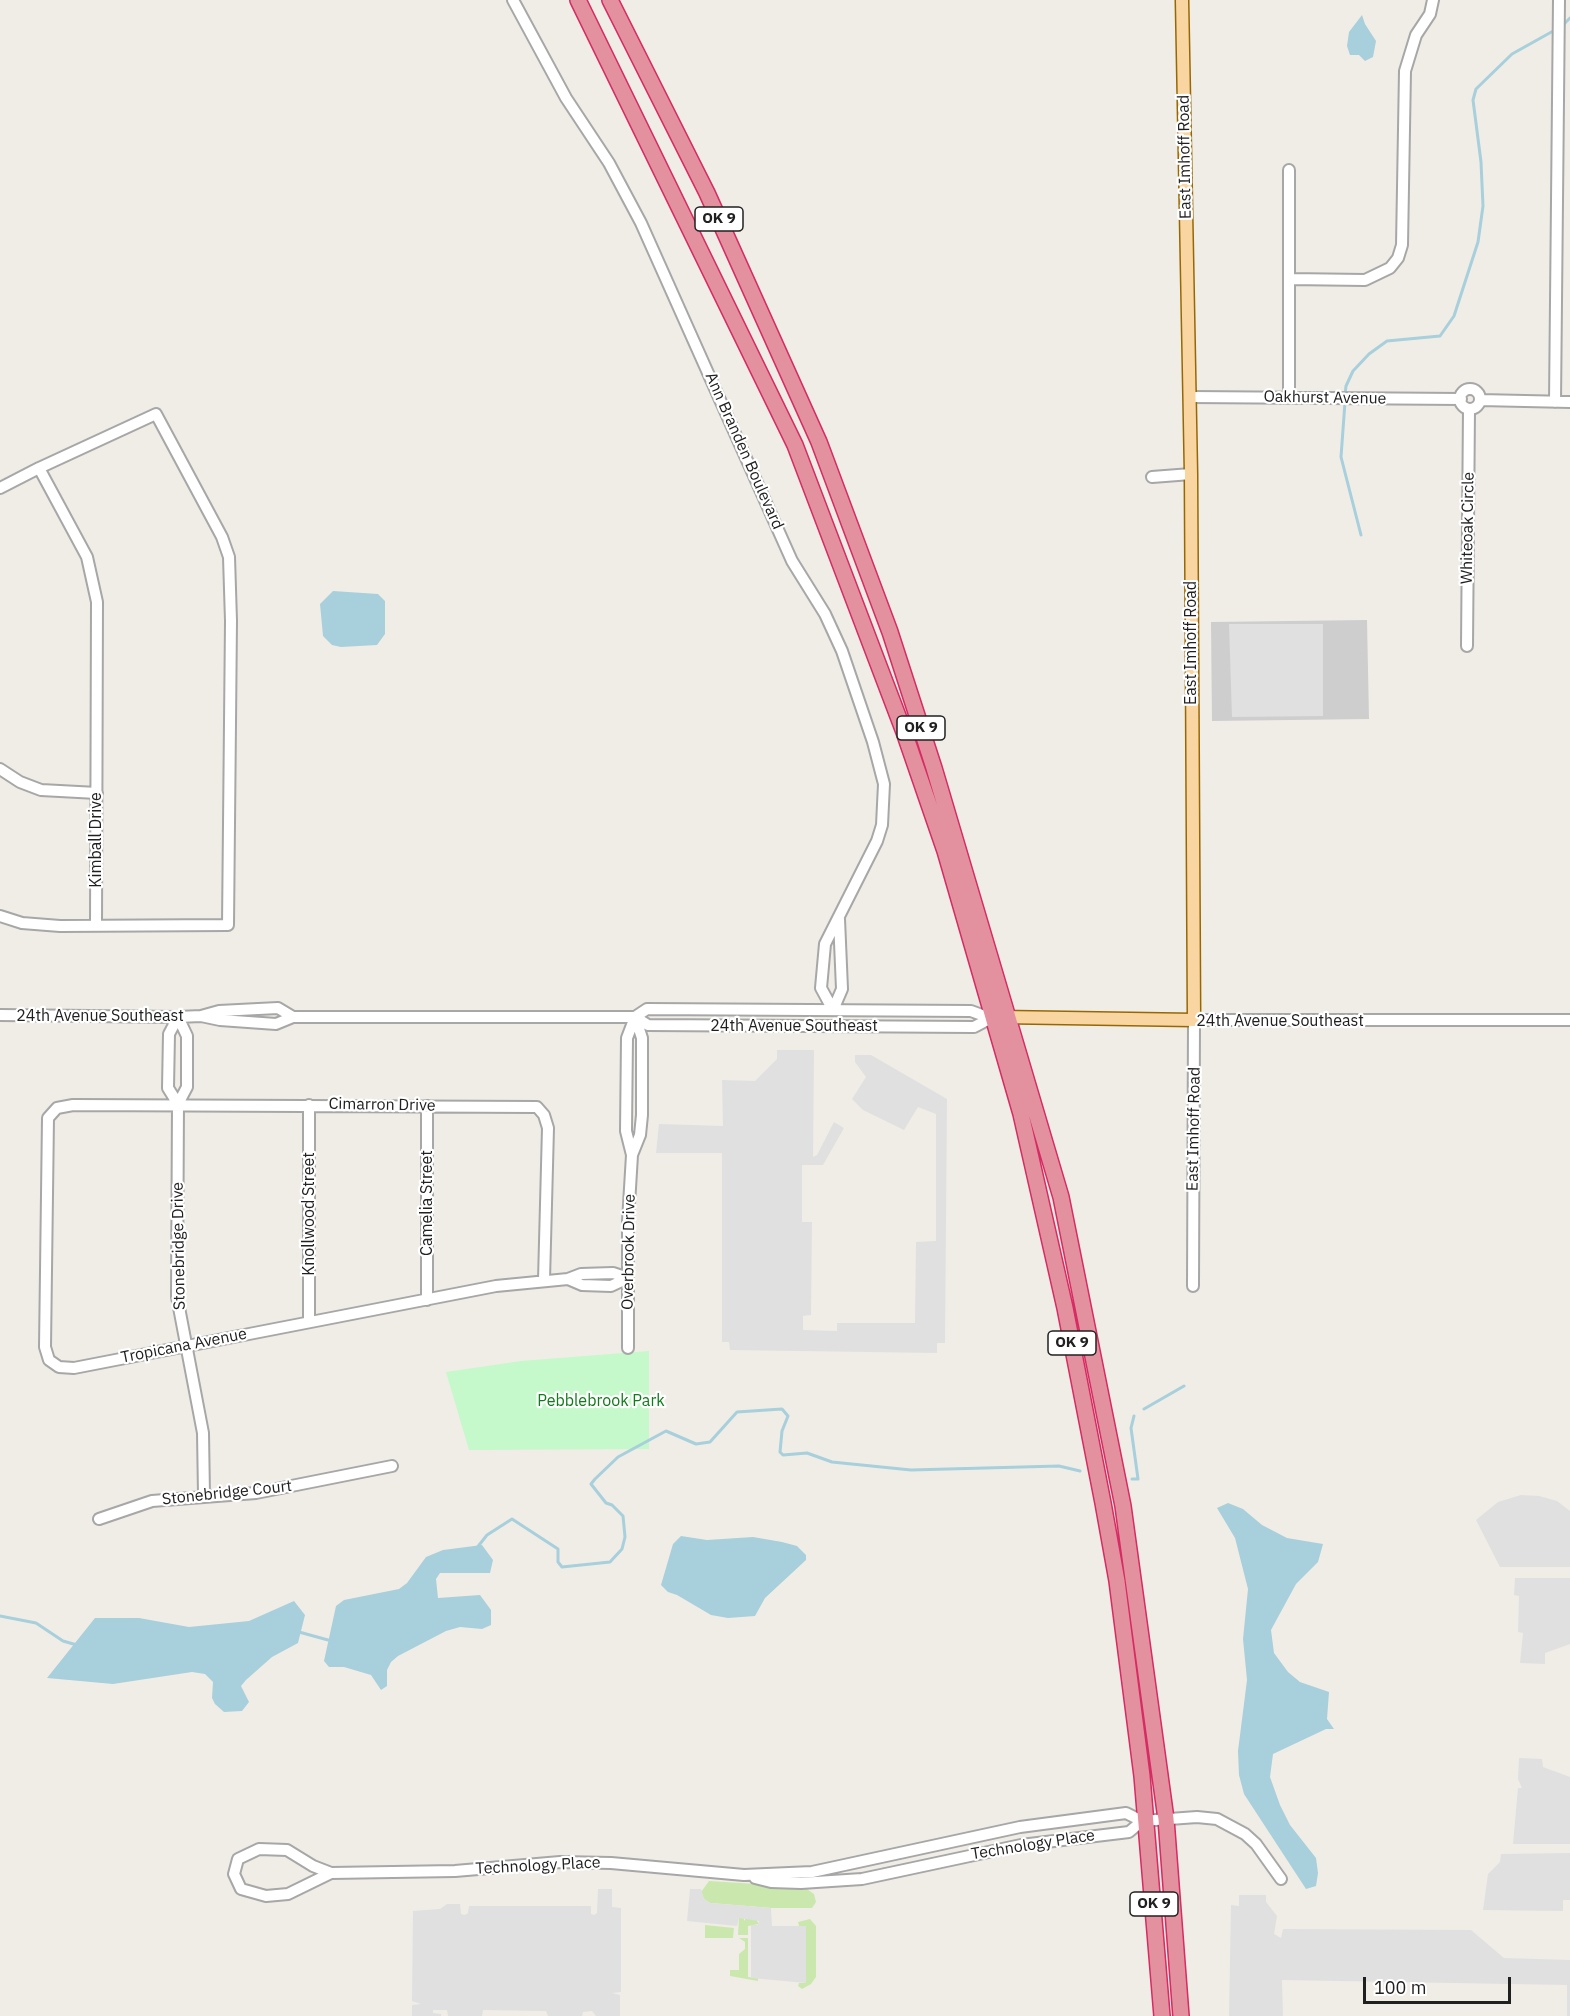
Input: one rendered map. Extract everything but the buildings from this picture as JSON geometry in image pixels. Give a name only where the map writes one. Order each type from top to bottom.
[{"type":"highway","name":"OK 9","points":[[576,0],[589,22],[795,445],[904,732],[942,840],[991,1017],[1021,1114],[1084,1403],[1117,1581],[1144,1821],[1162,2016]]},
{"type":"highway","name":"OK 9","points":[[612,2],[707,193],[819,442],[890,632],[1010,1017],[1065,1210],[1123,1506],[1166,1819],[1181,2016]]},
{"type":"main road","name":"East Imhoff Road","points":[[1182,0],[1191,474],[1190,644],[1194,1020]]},
{"type":"main road","name":"24th Avenue Southeast","points":[[991,1017],[1194,1020]]},
{"type":"street","name":"Ann Branden Boulevard","points":[[513,0],[566,98],[623,186],[792,561],[825,614],[842,651],[881,769],[884,794],[882,825],[877,841],[825,944],[821,988],[833,1010]]},
{"type":"street","points":[[1289,279],[1365,280],[1390,268],[1398,258],[1402,245],[1404,71],[1416,35],[1430,14],[1433,0]]},
{"type":"street","points":[[1555,402],[1559,0]]},
{"type":"street","points":[[1289,170],[1289,397]]},
{"type":"street","points":[[1471,390],[1478,393],[1480,400],[1477,407],[1469,409],[1463,406],[1461,399],[1464,392],[1471,390]]},
{"type":"street","name":"Oakhurst Avenue","points":[[1190,397],[1461,399]]},
{"type":"street","points":[[1480,400],[1570,402]]},
{"type":"street","name":"Whiteoak Circle","points":[[1467,646],[1469,409]]},
{"type":"street","points":[[0,488],[156,414],[222,537],[229,557],[231,621],[228,925],[39,925],[0,916]]},
{"type":"street","name":"Kimball Drive","points":[[39,468],[87,557],[98,602],[96,926]]},
{"type":"street","points":[[1152,477],[1191,474]]},
{"type":"street","points":[[0,769],[21,782],[41,790],[96,793]]},
{"type":"street","name":"Ann Branden Boulevard","points":[[833,1010],[842,989],[839,919]]},
{"type":"street","name":"24th Avenue Southeast","points":[[635,1017],[647,1009],[971,1011],[991,1017]]},
{"type":"street","name":"24th Avenue Southeast","points":[[0,1015],[201,1016],[220,1020],[276,1024],[293,1017],[635,1017],[648,1025],[963,1027],[974,1027],[991,1017]]},
{"type":"street","name":"Stonebridge Drive","points":[[178,1017],[169,1034],[168,1088],[178,1104]]},
{"type":"street","name":"Stonebridge Drive","points":[[178,1017],[187,1036],[187,1087],[178,1104],[177,1287],[203,1433],[204,1495]]},
{"type":"street","name":"Overbrook Drive","points":[[628,1348],[632,1155],[626,1131],[627,1038],[635,1017]]},
{"type":"street","name":"Overbrook Drive","points":[[632,1155],[640,1136],[642,1115],[642,1038],[635,1017]]},
{"type":"street","name":"24th Avenue Southeast","points":[[1194,1020],[1570,1020]]},
{"type":"street","name":"East Imhoff Road","points":[[1193,1286],[1194,1020]]},
{"type":"street","name":"Cimarron Drive","points":[[52,1112],[57,1108],[73,1105],[530,1105],[541,1110],[548,1128],[544,1280]]},
{"type":"street","name":"Knollwood Street","points":[[309,1105],[309,1322]]},
{"type":"street","name":"Camelia Street","points":[[427,1106],[427,1300]]},
{"type":"street","name":"Tropicana Avenue","points":[[52,1112],[46,1125],[45,1347],[49,1360],[59,1367],[74,1368],[427,1300],[544,1280],[568,1279],[581,1274],[613,1274],[628,1278]]},
{"type":"street","name":"Stonebridge Court","points":[[99,1519],[152,1501],[204,1495],[256,1493],[392,1466]]},
{"type":"street","name":"Technology Place","points":[[331,1873],[298,1891],[266,1896],[241,1889],[234,1874],[238,1858],[259,1850],[287,1850],[313,1866],[331,1873],[455,1871],[571,1863],[611,1863],[744,1875],[832,1870],[1020,1827],[1126,1813],[1144,1821],[1197,1817],[1217,1820],[1233,1826],[1256,1844],[1281,1879]]},
{"type":"street","name":"Technology Place","points":[[744,1875],[771,1882],[862,1879],[1021,1845],[1129,1832],[1144,1821]]},
{"type":"shaded area","points":[[1367,620],[1369,719],[1212,721],[1211,622]]},
{"type":"shaded area","points":[[1229,624],[1323,624],[1323,716],[1232,717]]},
{"type":"shaded area","points":[[777,1050],[814,1050],[813,1157],[817,1155],[834,1122],[844,1128],[823,1165],[802,1165],[802,1222],[812,1222],[811,1315],[803,1316],[803,1330],[837,1331],[837,1323],[915,1323],[916,1242],[936,1241],[936,1114],[918,1107],[904,1130],[863,1110],[852,1099],[866,1077],[855,1062],[855,1055],[871,1055],[947,1099],[945,1343],[937,1343],[937,1353],[730,1350],[729,1342],[722,1342],[722,1153],[656,1153],[659,1124],[723,1126],[722,1080],[755,1081],[777,1059]]},
{"type":"shaded area","points":[[1521,1495],[1539,1496],[1557,1501],[1570,1511],[1570,1567],[1500,1567],[1476,1520],[1498,1502]]},
{"type":"shaded area","points":[[1515,1578],[1570,1578],[1570,1644],[1545,1653],[1545,1664],[1520,1663],[1523,1633],[1518,1632],[1519,1596],[1514,1595]]},
{"type":"shaded area","points":[[1519,1758],[1542,1759],[1543,1767],[1570,1777],[1570,1844],[1513,1844],[1518,1788],[1522,1788],[1518,1779]]},
{"type":"shaded area","points":[[1570,1853],[1570,1900],[1563,1900],[1563,1911],[1483,1910],[1488,1874],[1500,1862],[1501,1854]]},
{"type":"shaded area","points":[[598,1889],[612,1889],[612,1907],[621,1908],[621,1992],[612,1993],[620,1995],[620,2016],[596,2016],[592,2011],[583,2012],[582,2016],[548,2016],[546,2011],[483,2010],[482,2016],[448,2016],[447,2010],[433,2010],[433,2013],[441,2014],[441,2016],[412,2016],[412,2005],[421,2004],[412,2001],[413,1911],[440,1909],[447,1904],[460,1904],[461,1914],[465,1915],[468,1913],[469,1906],[591,1906],[591,1914],[594,1915],[597,1913]]},
{"type":"shaded area","points":[[690,1889],[701,1889],[704,1899],[710,1903],[771,1908],[772,1926],[806,1926],[806,1983],[751,1978],[751,1925],[758,1925],[759,1921],[739,1918],[737,1926],[687,1921]]},
{"type":"shaded area","points":[[1239,1895],[1266,1895],[1266,1902],[1277,1916],[1274,1934],[1281,1938],[1283,1929],[1471,1930],[1504,1958],[1570,1960],[1570,2016],[1567,2016],[1567,1985],[1282,1980],[1283,2016],[1229,2016],[1231,1905],[1239,1906]]},
{"type":"green space","name":"Pebblebrook Park","points":[[649,1351],[649,1449],[469,1450],[446,1372],[521,1361]]},
{"type":"green space","points":[[709,1881],[804,1887],[814,1894],[816,1902],[812,1908],[771,1908],[710,1903],[704,1899],[701,1892]]},
{"type":"green space","points":[[739,1918],[744,1918],[744,1921],[746,1918],[756,1919],[759,1924],[748,1926],[748,1935],[738,1935]]},
{"type":"green space","points":[[810,1919],[816,1926],[816,1977],[811,1984],[802,1989],[798,1986],[799,1983],[805,1983],[806,1926],[799,1926],[798,1922]]},
{"type":"green space","points":[[705,1925],[734,1928],[733,1938],[705,1938]]},
{"type":"green space","points":[[739,1938],[748,1938],[748,1977],[758,1978],[758,1981],[730,1976],[730,1970],[739,1970],[739,1954],[745,1949],[745,1942]]},
{"type":"water","points":[[1362,15],[1376,41],[1373,57],[1365,61],[1359,55],[1350,55],[1347,46],[1349,32]]},
{"type":"water","points":[[333,591],[378,594],[385,601],[385,634],[377,645],[341,647],[332,645],[323,636],[320,604]]},
{"type":"water","points":[[1228,1503],[1243,1509],[1262,1525],[1287,1538],[1323,1544],[1318,1562],[1296,1584],[1271,1630],[1274,1653],[1288,1672],[1300,1682],[1329,1692],[1327,1719],[1334,1729],[1326,1729],[1273,1754],[1270,1777],[1280,1805],[1290,1825],[1316,1858],[1318,1873],[1316,1886],[1306,1889],[1244,1794],[1239,1775],[1238,1751],[1247,1680],[1243,1639],[1248,1589],[1235,1538],[1217,1508]]},
{"type":"water","points":[[681,1536],[707,1540],[753,1537],[782,1542],[797,1546],[806,1555],[806,1560],[765,1598],[755,1616],[728,1618],[711,1615],[668,1592],[661,1585],[673,1544]]},
{"type":"water","points":[[482,1545],[493,1560],[490,1573],[440,1573],[436,1579],[438,1598],[480,1595],[491,1610],[491,1625],[482,1629],[460,1627],[446,1631],[398,1656],[387,1670],[387,1686],[381,1690],[371,1675],[344,1667],[329,1667],[324,1661],[336,1606],[344,1600],[399,1589],[407,1583],[426,1557],[443,1550]]},
{"type":"water","points":[[294,1601],[305,1615],[298,1643],[272,1657],[241,1686],[249,1702],[242,1711],[224,1712],[215,1704],[212,1698],[213,1682],[205,1674],[192,1672],[113,1684],[47,1678],[95,1618],[139,1618],[189,1627],[249,1621]]},
{"type":"waterway","points":[[1563,25],[1570,18]]},
{"type":"waterway","points":[[1345,395],[1346,386],[1353,371],[1369,354],[1387,341],[1440,336],[1454,316],[1478,242],[1483,206],[1481,162],[1473,100],[1476,89],[1512,54],[1555,30]]},
{"type":"waterway","points":[[1345,402],[1341,457],[1361,535]]},
{"type":"waterway","points":[[1144,1409],[1184,1386]]},
{"type":"waterway","points":[[476,1549],[487,1535],[512,1519],[558,1549],[558,1562],[562,1567],[610,1562],[622,1549],[625,1537],[623,1516],[612,1505],[606,1503],[591,1484],[595,1479],[618,1457],[666,1431],[696,1444],[710,1442],[737,1412],[782,1409],[788,1416],[782,1431],[780,1452],[783,1455],[807,1453],[832,1462],[911,1470],[1059,1466],[1080,1471]]},
{"type":"waterway","points":[[1132,1479],[1138,1479],[1131,1428],[1134,1416]]},
{"type":"waterway","points":[[0,1616],[36,1623],[63,1641],[77,1645]]},
{"type":"waterway","points":[[299,1632],[328,1640]]}]
